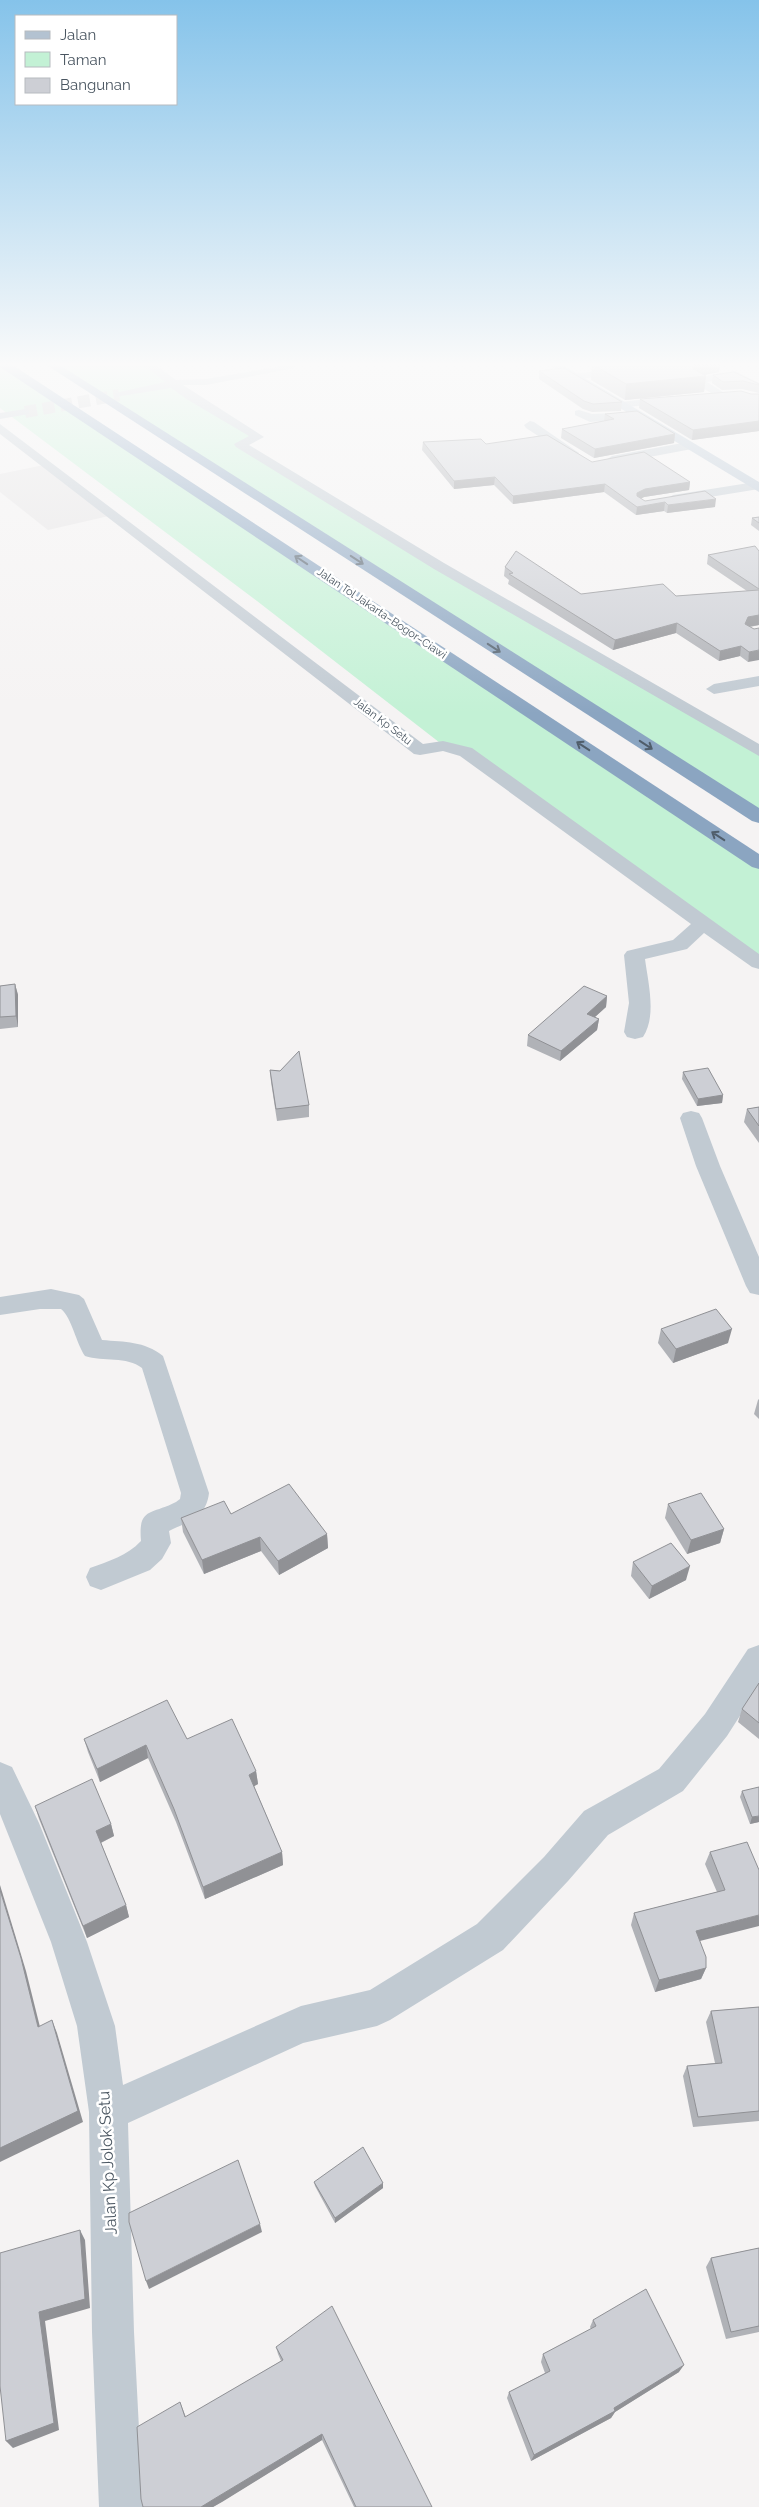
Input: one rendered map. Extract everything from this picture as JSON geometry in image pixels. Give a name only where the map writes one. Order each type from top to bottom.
[{"type":"highway","name":"Jalan Tol Jakarta–Bogor–Ciawi","points":[[181,481],[759,863]]},
{"type":"highway","points":[[234,481],[759,817]]},
{"type":"street","name":"Jalan Kp Setu","points":[[69,481],[420,750],[443,746],[466,752],[759,963]]},
{"type":"street","points":[[300,481],[439,566],[759,751]]},
{"type":"street","points":[[663,500],[757,487]]},
{"type":"street","points":[[714,690],[759,681]]},
{"type":"street","points":[[635,1032],[640,1003],[634,955],[680,946],[703,923]]},
{"type":"street","points":[[691,1118],[708,1166],[759,1286]]},
{"type":"street","points":[[0,1306],[42,1300],[67,1300],[74,1304],[94,1349],[132,1350],[154,1363],[195,1492],[195,1500],[185,1513],[154,1525],[156,1543],[149,1554],[126,1568],[102,1577]]},
{"type":"street","points":[[108,2112],[301,2025],[376,2007],[490,1937],[596,1823],[671,1780],[716,1726],[759,1659]]},
{"type":"street","name":"Jalan Kp Jolok Setu","points":[[0,1778],[22,1823],[69,1942],[96,2026],[108,2112],[112,2332],[121,2507]]},
{"type":"shaded area","points":[[0,481],[66,481],[113,515],[48,530],[0,492]]},
{"type":"green space","points":[[97,481],[181,481],[759,863],[759,961],[466,752],[444,746],[257,601]]},
{"type":"green space","points":[[234,481],[303,481],[759,751],[759,817]]},
{"type":"building","points":[[499,481],[688,481],[690,482],[645,489],[637,493],[637,496],[645,501],[705,491],[716,499],[668,505],[665,502],[637,507],[605,484],[513,496]]},
{"type":"building","points":[[759,517],[759,523],[752,518]]},
{"type":"building","points":[[755,546],[759,551],[759,589],[708,555]]},
{"type":"building","points":[[516,551],[581,594],[663,584],[676,596],[759,590],[759,615],[748,617],[745,624],[754,629],[759,628],[759,650],[749,652],[741,646],[720,651],[677,623],[615,640],[509,574],[513,573],[505,567]]},
{"type":"building","points":[[15,984],[16,1016],[0,1017],[0,986]]},
{"type":"building","points":[[584,986],[607,996],[587,1014],[599,1019],[561,1051],[528,1035]]},
{"type":"building","points":[[299,1051],[309,1105],[276,1109],[270,1070],[280,1071]]},
{"type":"building","points":[[708,1068],[723,1095],[698,1099],[683,1072]]},
{"type":"building","points":[[759,1107],[759,1126],[747,1109]]},
{"type":"building","points":[[716,1309],[732,1329],[676,1349],[661,1329]]},
{"type":"building","points":[[289,1484],[327,1534],[278,1561],[260,1537],[202,1560],[181,1518],[224,1501],[231,1514]]},
{"type":"building","points":[[701,1493],[724,1529],[691,1540],[668,1504]]},
{"type":"building","points":[[671,1543],[690,1566],[652,1586],[633,1562]]},
{"type":"building","points":[[759,1683],[759,1723],[742,1709]]},
{"type":"building","points":[[167,1700],[187,1739],[232,1719],[256,1771],[249,1775],[282,1852],[203,1887],[174,1809],[146,1745],[97,1769],[84,1739]]},
{"type":"building","points":[[92,1779],[111,1824],[96,1831],[126,1905],[83,1926],[35,1806]]},
{"type":"building","points":[[759,1787],[759,1816],[752,1817],[742,1791]]},
{"type":"building","points":[[747,1842],[759,1870],[759,1915],[696,1931],[706,1957],[706,1968],[659,1980],[634,1913],[725,1890],[710,1852]]},
{"type":"building","points":[[0,1890],[21,1958],[38,2027],[52,2020],[78,2111],[0,2148]]},
{"type":"building","points":[[759,2007],[759,2111],[698,2117],[687,2066],[722,2063],[711,2011]]},
{"type":"building","points":[[363,2147],[383,2183],[335,2218],[314,2182]]},
{"type":"building","points":[[238,2160],[260,2224],[146,2281],[129,2222],[129,2213]]},
{"type":"building","points":[[80,2230],[85,2299],[39,2312],[54,2423],[6,2441],[0,2386],[0,2253]]},
{"type":"building","points":[[759,2248],[759,2326],[731,2332],[711,2258]]},
{"type":"building","points":[[646,2289],[684,2365],[614,2408],[615,2411],[534,2455],[509,2392],[550,2371],[543,2354],[596,2326],[593,2320]]},
{"type":"building","points":[[332,2306],[432,2507],[356,2507],[322,2434],[201,2507],[143,2507],[137,2427],[180,2402],[185,2417],[283,2360],[276,2347]]}]
